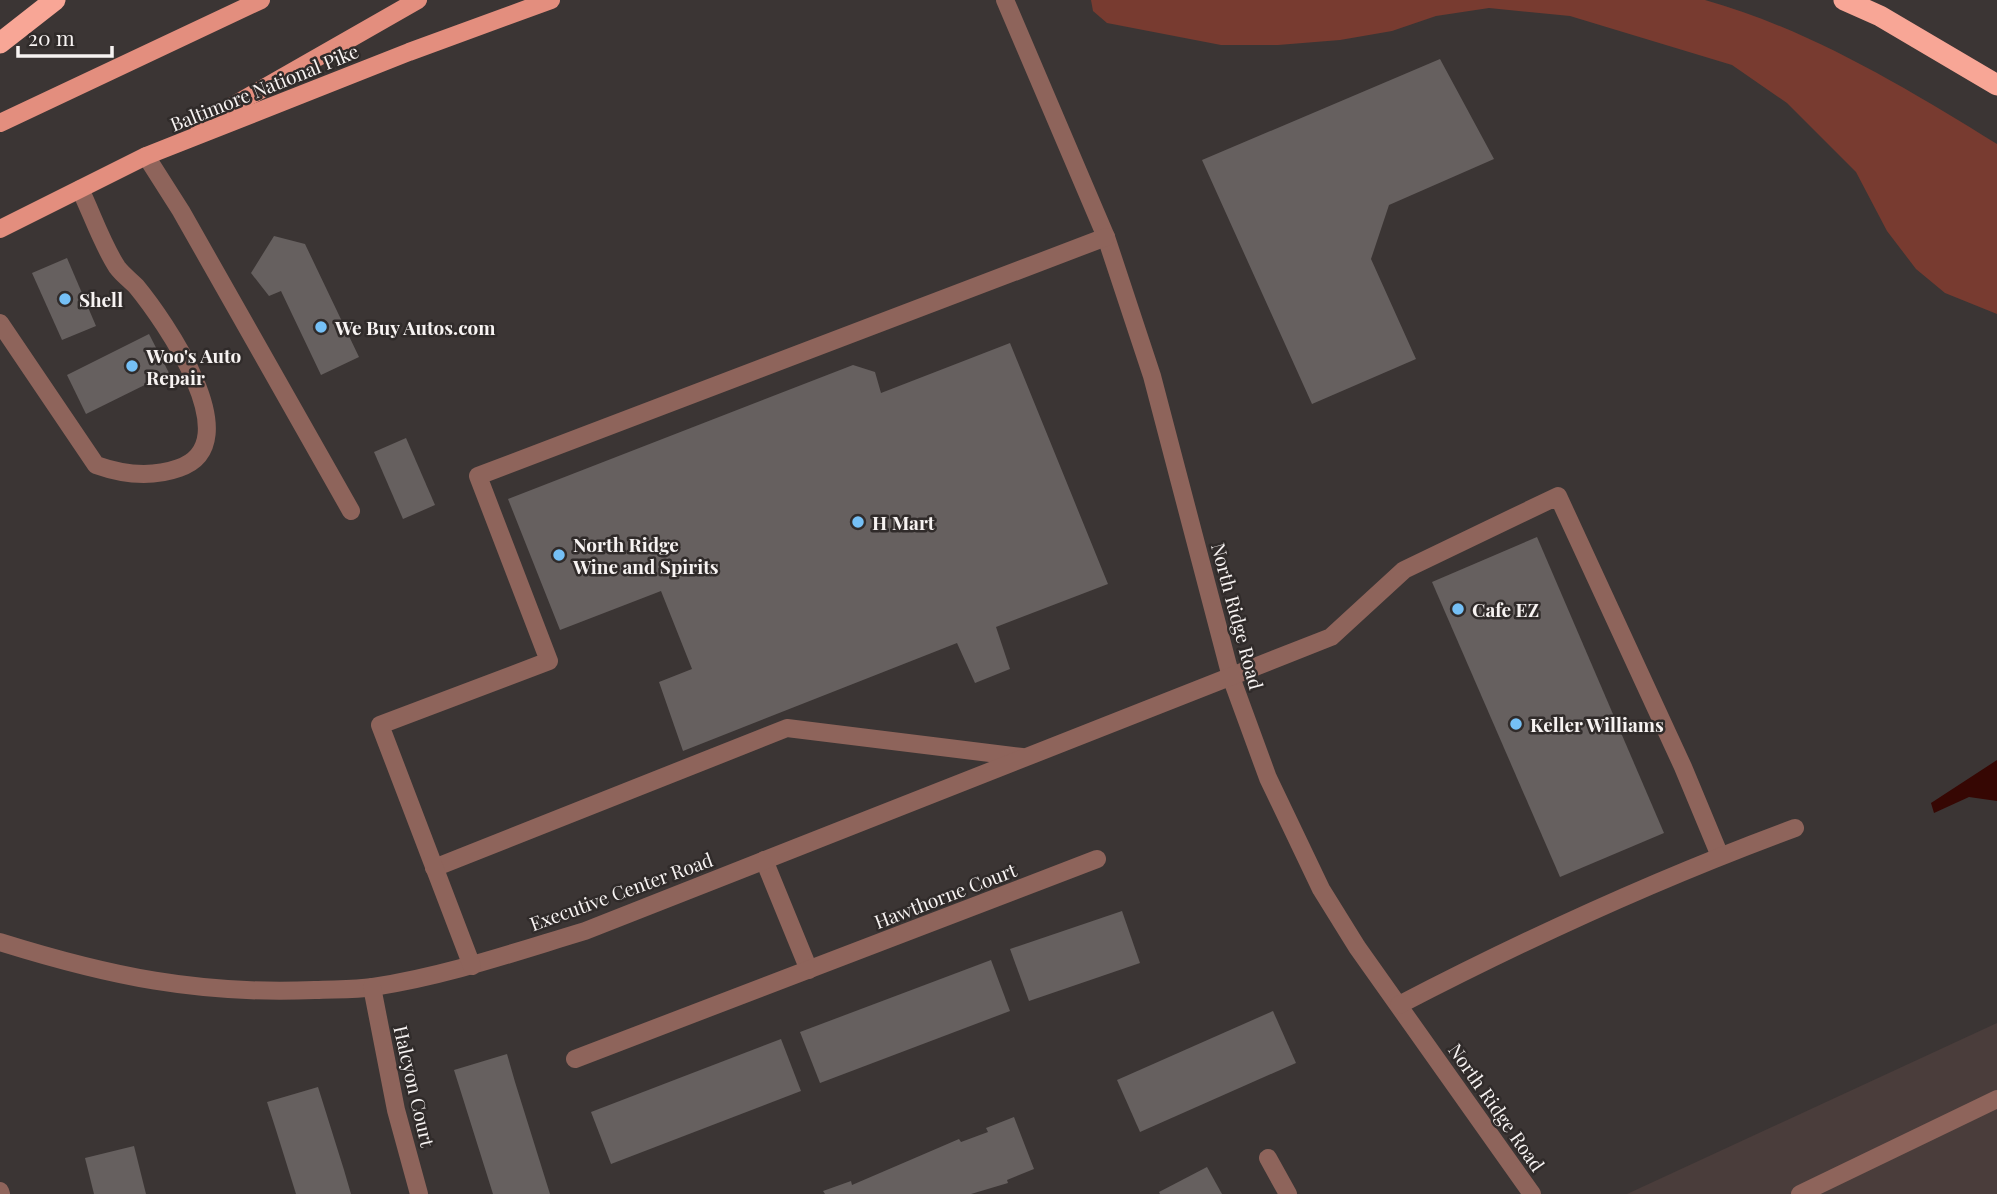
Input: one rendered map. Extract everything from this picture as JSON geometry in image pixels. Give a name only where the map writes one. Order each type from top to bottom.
[{"type":"highway","points":[[0,43],[55,0]]},
{"type":"highway","points":[[1844,0],[1880,16],[1997,85]]},
{"type":"main road","points":[[0,123],[261,0]]},
{"type":"main road","points":[[146,156],[418,0]]},
{"type":"main road","name":"Baltimore National Pike","points":[[0,229],[146,156],[409,52],[551,0]]},
{"type":"street","name":"North Ridge Road","points":[[1005,0],[1106,237],[1152,376],[1231,677],[1293,834],[1343,923],[1532,1194]]},
{"type":"street","points":[[146,156],[181,211],[351,511]]},
{"type":"street","points":[[0,323],[96,465],[116,473],[163,473],[187,465],[206,446],[209,431],[206,411],[181,353],[136,287],[117,267],[80,189]]},
{"type":"street","points":[[472,966],[380,725],[549,661],[478,475],[1106,237]]},
{"type":"street","name":"Executive Center Road","points":[[0,942],[81,967],[176,986],[273,992],[372,987],[472,966],[585,931],[1331,637],[1404,570],[1558,496],[1683,767],[1720,856]]},
{"type":"street","points":[[434,868],[787,728],[1025,757]]},
{"type":"street","points":[[1399,1005],[1516,945],[1720,856],[1795,828]]},
{"type":"street","name":"Hawthorne Court","points":[[575,1059],[1097,859]]},
{"type":"street","points":[[764,860],[808,970]]},
{"type":"street","name":"Halcyon Court","points":[[372,987],[396,1111],[419,1194]]},
{"type":"street","points":[[1800,1194],[1997,1100]]},
{"type":"street","points":[[1268,1157],[1288,1194]]},
{"type":"shaded area","points":[[1091,0],[1705,0],[1744,12],[1856,62],[1997,144],[1997,314],[1945,293],[1916,269],[1887,231],[1856,172],[1787,103],[1732,65],[1570,16],[1489,8],[1436,16],[1392,31],[1340,40],[1278,45],[1221,45],[1107,23],[1093,11]]},
{"type":"shaded area","points":[[1997,760],[1997,801],[1969,797],[1934,813],[1931,803]]},
{"type":"shaded area","points":[[1997,1023],[1997,1194],[1627,1194]]},
{"type":"building","points":[[1440,59],[1494,159],[1389,205],[1371,259],[1416,359],[1312,404],[1202,160]]},
{"type":"building","name":"We Buy Autos.com","points":[[274,236],[305,244],[359,357],[321,375],[281,291],[269,296],[251,273]]},
{"type":"building","name":"Shell","points":[[67,258],[96,326],[62,340],[32,273]]},
{"type":"building","points":[[149,334],[169,373],[86,414],[67,375]]},
{"type":"building","name":"H Mart","points":[[1010,343],[1108,584],[996,627],[1010,669],[975,683],[957,643],[683,751],[659,682],[692,669],[661,591],[560,630],[508,499],[853,365],[875,372],[881,393]]},
{"type":"building","points":[[406,438],[435,505],[403,519],[374,452]]},
{"type":"building","points":[[1537,537],[1664,833],[1560,877],[1432,582]]},
{"type":"building","points":[[1122,911],[1140,963],[1029,1001],[1010,949]]},
{"type":"building","points":[[991,960],[1010,1011],[820,1083],[800,1032]]},
{"type":"building","points":[[1273,1011],[1296,1063],[1140,1132],[1117,1080]]},
{"type":"building","points":[[781,1039],[801,1091],[611,1164],[591,1112]]},
{"type":"building","points":[[507,1054],[550,1194],[493,1194],[454,1070]]},
{"type":"building","points":[[318,1087],[351,1194],[296,1194],[267,1102]]},
{"type":"building","points":[[1014,1117],[1034,1169],[1007,1180],[1008,1183],[971,1194],[825,1194],[823,1191],[851,1181],[852,1185],[959,1139],[961,1142],[988,1132],[986,1128]]},
{"type":"building","points":[[134,1146],[146,1194],[94,1194],[85,1158]]},
{"type":"building","points":[[1207,1167],[1222,1194],[1160,1194],[1159,1192]]},
{"type":"place","name":"Shell","points":[[65,299]]},
{"type":"place","name":"We Buy Autos.com","points":[[321,327]]},
{"type":"place","name":"Woo's Auto Repair","points":[[132,366]]},
{"type":"place","name":"H Mart","points":[[858,522]]},
{"type":"place","name":"North Ridge Wine and Spirits","points":[[559,555]]},
{"type":"place","name":"Cafe EZ","points":[[1458,609]]},
{"type":"place","name":"Keller Williams","points":[[1516,724]]}]
